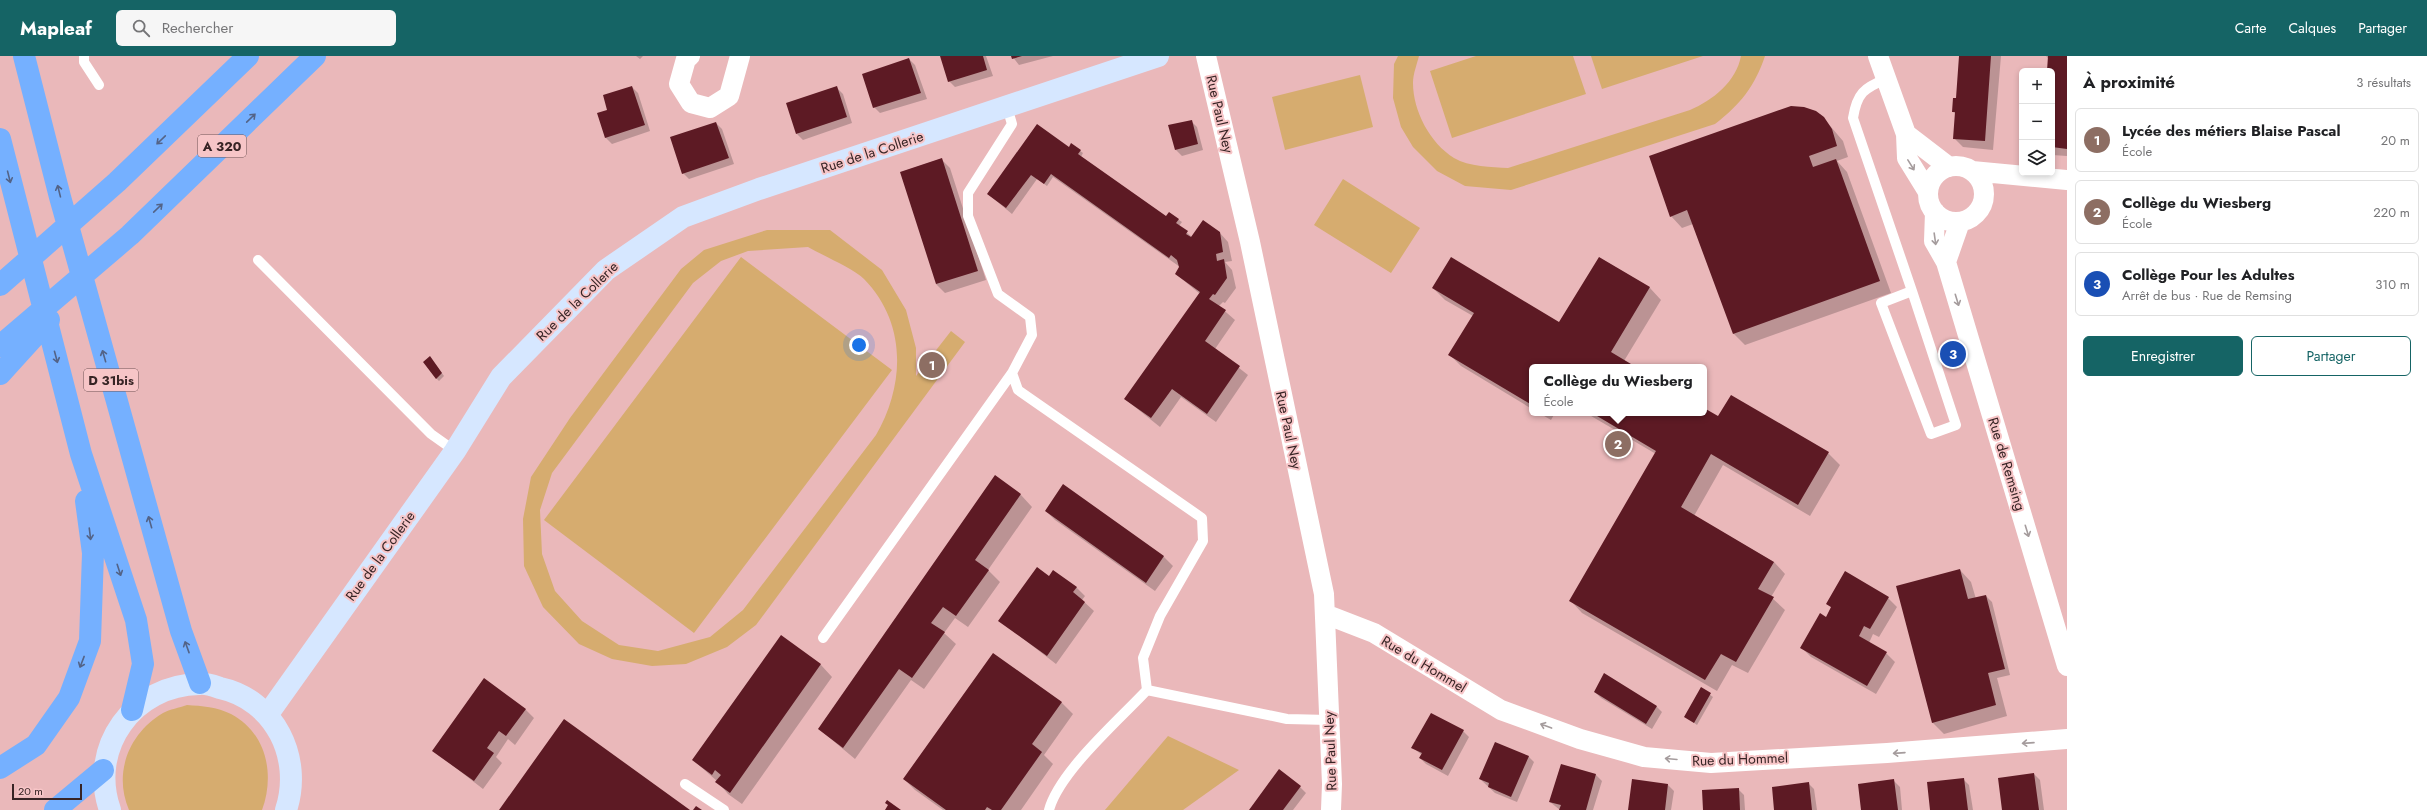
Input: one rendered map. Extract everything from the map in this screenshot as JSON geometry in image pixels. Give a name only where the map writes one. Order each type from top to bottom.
[{"type":"highway","points":[[189,113],[227,56]]},
{"type":"highway","points":[[0,285],[117,182],[248,56]]},
{"type":"highway","name":"A 320","points":[[0,346],[130,235],[315,56]]},
{"type":"highway","name":"D 31bis","points":[[27,62],[60,197],[181,631],[200,683]]},
{"type":"highway","name":"D 31bis","points":[[0,139],[81,454],[136,620],[143,664],[132,710]]},
{"type":"highway","points":[[0,374],[106,256]]},
{"type":"highway","points":[[0,768],[36,745],[69,698],[90,642],[93,553],[81,454]]},
{"type":"highway","points":[[55,810],[103,770]]},
{"type":"street","points":[[690,56],[686,59],[679,84],[691,103],[710,108],[729,96],[740,56]]},
{"type":"street","name":"Rue de la Collerie","points":[[268,714],[455,451],[501,378],[555,320],[606,270],[683,217],[759,189],[1158,56]]},
{"type":"street","name":"Rue Paul Ney","points":[[1206,56],[1250,242],[1324,594],[1332,784],[1330,810]]},
{"type":"street","points":[[1878,56],[1906,134],[1907,158],[1928,192],[1929,202],[1935,212],[1942,219],[1960,222],[1977,213],[1983,203],[1984,190],[1981,180],[1972,171]]},
{"type":"street","points":[[1906,134],[1948,167]]},
{"type":"street","points":[[1928,192],[1935,176],[1948,167],[1963,167],[1972,171],[2067,180]]},
{"type":"street","name":"Rue de Remsing","points":[[1935,212],[1934,241],[1946,262],[2067,666]]},
{"type":"street","points":[[1946,262],[1960,222]]},
{"type":"street","name":"Rue du Hommel","points":[[1325,614],[1374,634],[1502,710],[1580,738],[1644,757],[1711,763],[1887,753],[2067,739]]},
{"type":"street","points":[[110,810],[105,797],[103,770],[112,738],[132,710],[163,690],[200,683],[237,692],[268,714],[284,738],[292,765],[291,794],[286,810]]},
{"type":"lane","points":[[84,56],[84,62],[99,85]]},
{"type":"lane","points":[[1886,79],[1866,88],[1856,102],[1854,118],[1912,291],[1956,425],[1931,434],[1881,303],[1912,291]]},
{"type":"lane","points":[[823,638],[1012,373],[1032,335],[1030,316],[998,294],[968,216],[968,194],[1012,124],[1007,107]]},
{"type":"lane","points":[[258,260],[431,434],[455,451]]},
{"type":"lane","points":[[1012,373],[1018,390],[1202,518],[1203,541],[1160,616],[1143,658],[1147,690]]},
{"type":"lane","points":[[1147,690],[1287,719],[1329,720]]},
{"type":"lane","points":[[1049,810],[1051,801],[1074,768],[1147,690]]},
{"type":"lane","points":[[685,784],[724,810]]},
{"type":"shaded area","points":[[1398,56],[1419,56],[1413,80],[1416,104],[1424,125],[1437,144],[1445,152],[1460,161],[1481,166],[1508,168],[1690,110],[1707,101],[1729,82],[1741,56],[1765,56],[1756,77],[1746,94],[1732,110],[1715,124],[1511,190],[1465,186],[1437,171],[1413,147],[1401,127],[1393,98],[1394,64]]},
{"type":"shaded area","points":[[1476,56],[1573,56],[1586,94],[1452,138],[1430,71]]},
{"type":"shaded area","points":[[1591,56],[1703,56],[1602,89]]},
{"type":"shaded area","points":[[1360,75],[1373,127],[1285,150],[1272,97]]},
{"type":"shaded area","points":[[1343,179],[1420,228],[1391,273],[1314,225]]},
{"type":"shaded area","points":[[767,230],[830,230],[882,270],[906,310],[916,348],[916,376],[951,331],[965,342],[756,625],[727,647],[686,664],[652,666],[612,659],[579,644],[543,607],[524,566],[523,519],[531,477],[570,418],[681,269],[704,250]],"holes":[[[808,247],[846,267],[864,279],[878,296],[888,315],[894,335],[897,355],[896,375],[886,416],[876,435],[743,610],[710,637],[658,651],[619,645],[582,621],[555,591],[542,554],[540,510],[552,473],[693,283],[721,261],[748,251]]]},
{"type":"shaded area","points":[[741,257],[892,370],[694,633],[544,520]]},
{"type":"shaded area","points":[[187,705],[209,707],[231,714],[243,722],[253,732],[260,743],[265,756],[267,769],[268,783],[262,810],[129,810],[124,796],[123,782],[127,755],[133,743],[141,731],[151,721],[169,710]]},
{"type":"shaded area","points":[[1168,736],[1239,770],[1183,810],[1105,810]]},
{"type":"building","points":[[940,56],[983,56],[987,70],[948,82]]},
{"type":"building","points":[[1011,56],[1022,56],[1012,59]]},
{"type":"building","points":[[1959,56],[1991,56],[1985,141],[1953,139],[1955,112],[1952,112],[1953,98],[1956,98]]},
{"type":"building","points":[[2048,56],[2067,56],[2067,149],[2055,147],[2055,68],[2047,68]]},
{"type":"building","points":[[909,58],[921,93],[873,108],[862,74]]},
{"type":"building","points":[[632,86],[645,125],[605,138],[597,113],[607,110],[603,95]]},
{"type":"building","points":[[837,86],[847,117],[796,134],[786,103]]},
{"type":"building","points":[[1791,106],[1804,107],[1816,111],[1824,117],[1832,129],[1837,146],[1809,156],[1813,167],[1836,159],[1880,281],[1733,334],[1687,210],[1670,217],[1649,156]]},
{"type":"building","points":[[1192,120],[1198,144],[1175,150],[1168,125]]},
{"type":"building","points":[[716,122],[729,158],[682,174],[670,137]]},
{"type":"building","points":[[1037,124],[1069,147],[1071,143],[1081,150],[1078,154],[1166,216],[1169,212],[1179,219],[1176,223],[1188,231],[1186,234],[1191,237],[1203,220],[1220,232],[1223,252],[1216,254],[1217,261],[1224,259],[1227,278],[1215,295],[1213,294],[1209,299],[1226,310],[1205,341],[1240,366],[1207,414],[1172,389],[1151,418],[1124,399],[1200,292],[1175,274],[1179,267],[1177,260],[1171,255],[1169,258],[1051,174],[1044,184],[1031,175],[1006,208],[987,194]]},
{"type":"building","points":[[942,158],[978,271],[936,284],[900,172]]},
{"type":"building","points":[[1451,257],[1559,322],[1599,257],[1650,287],[1611,352],[1631,364],[1529,364],[1529,403],[1448,355],[1474,313],[1432,288]]},
{"type":"building","points":[[430,356],[442,373],[436,379],[423,362]]},
{"type":"building","points":[[1731,395],[1829,452],[1798,505],[1711,454],[1681,507],[1774,562],[1758,589],[1774,597],[1736,662],[1721,654],[1705,680],[1569,601],[1656,451],[1597,416],[1707,416],[1707,410],[1718,416]]},
{"type":"building","points":[[995,475],[1021,494],[975,560],[989,570],[956,616],[943,607],[931,623],[945,632],[912,678],[899,669],[843,748],[818,729]]},
{"type":"building","points":[[1063,484],[1164,556],[1146,583],[1045,511]]},
{"type":"building","points":[[1037,567],[1049,576],[1053,570],[1077,587],[1073,592],[1085,602],[1047,656],[998,621]]},
{"type":"building","points":[[1960,569],[1968,599],[1986,595],[2005,669],[1988,673],[1996,705],[1932,723],[1896,586]]},
{"type":"building","points":[[1845,571],[1889,597],[1870,629],[1864,626],[1859,636],[1887,652],[1867,686],[1800,648],[1820,613],[1826,617],[1831,607],[1826,604]]},
{"type":"building","points":[[781,635],[821,664],[730,793],[715,782],[721,775],[715,770],[712,775],[692,760]]},
{"type":"building","points":[[993,653],[1062,702],[1032,744],[1042,752],[1001,810],[992,810],[987,807],[985,810],[946,810],[903,779]]},
{"type":"building","points":[[1604,673],[1657,706],[1646,724],[1594,692]]},
{"type":"building","points":[[484,678],[526,709],[506,736],[499,731],[487,748],[494,753],[474,781],[432,751]]},
{"type":"building","points":[[1701,687],[1711,693],[1694,723],[1684,717]]},
{"type":"building","points":[[1431,713],[1464,730],[1442,770],[1419,758],[1422,753],[1411,748]]},
{"type":"building","points":[[564,719],[690,810],[499,810]]},
{"type":"building","points":[[1495,742],[1529,756],[1511,797],[1488,787],[1489,783],[1479,779]]},
{"type":"building","points":[[1561,764],[1596,774],[1586,810],[1559,810],[1561,805],[1549,802]]},
{"type":"building","points":[[1279,769],[1301,786],[1283,810],[1249,810]]},
{"type":"building","points":[[2034,773],[2039,810],[2002,810],[1998,778]]},
{"type":"building","points":[[1964,778],[1968,810],[1930,810],[1927,782]]},
{"type":"building","points":[[1632,779],[1668,784],[1665,810],[1628,810]]},
{"type":"building","points":[[1894,779],[1898,810],[1861,810],[1858,784]]},
{"type":"building","points":[[1809,782],[1812,810],[1774,810],[1772,787]]},
{"type":"building","points":[[1739,788],[1740,810],[1703,810],[1702,790]]},
{"type":"building","points":[[887,800],[901,810],[885,810],[888,805],[885,803]]},
{"type":"building","points":[[696,806],[702,810],[693,810]]},
{"type":"place","name":"Collège Pour les Adultes","points":[[1953,354]]},
{"type":"place","name":"Lycée des métiers Blaise Pascal","points":[[932,365]]},
{"type":"place","name":"Collège du Wiesberg","points":[[1618,444]]}]
